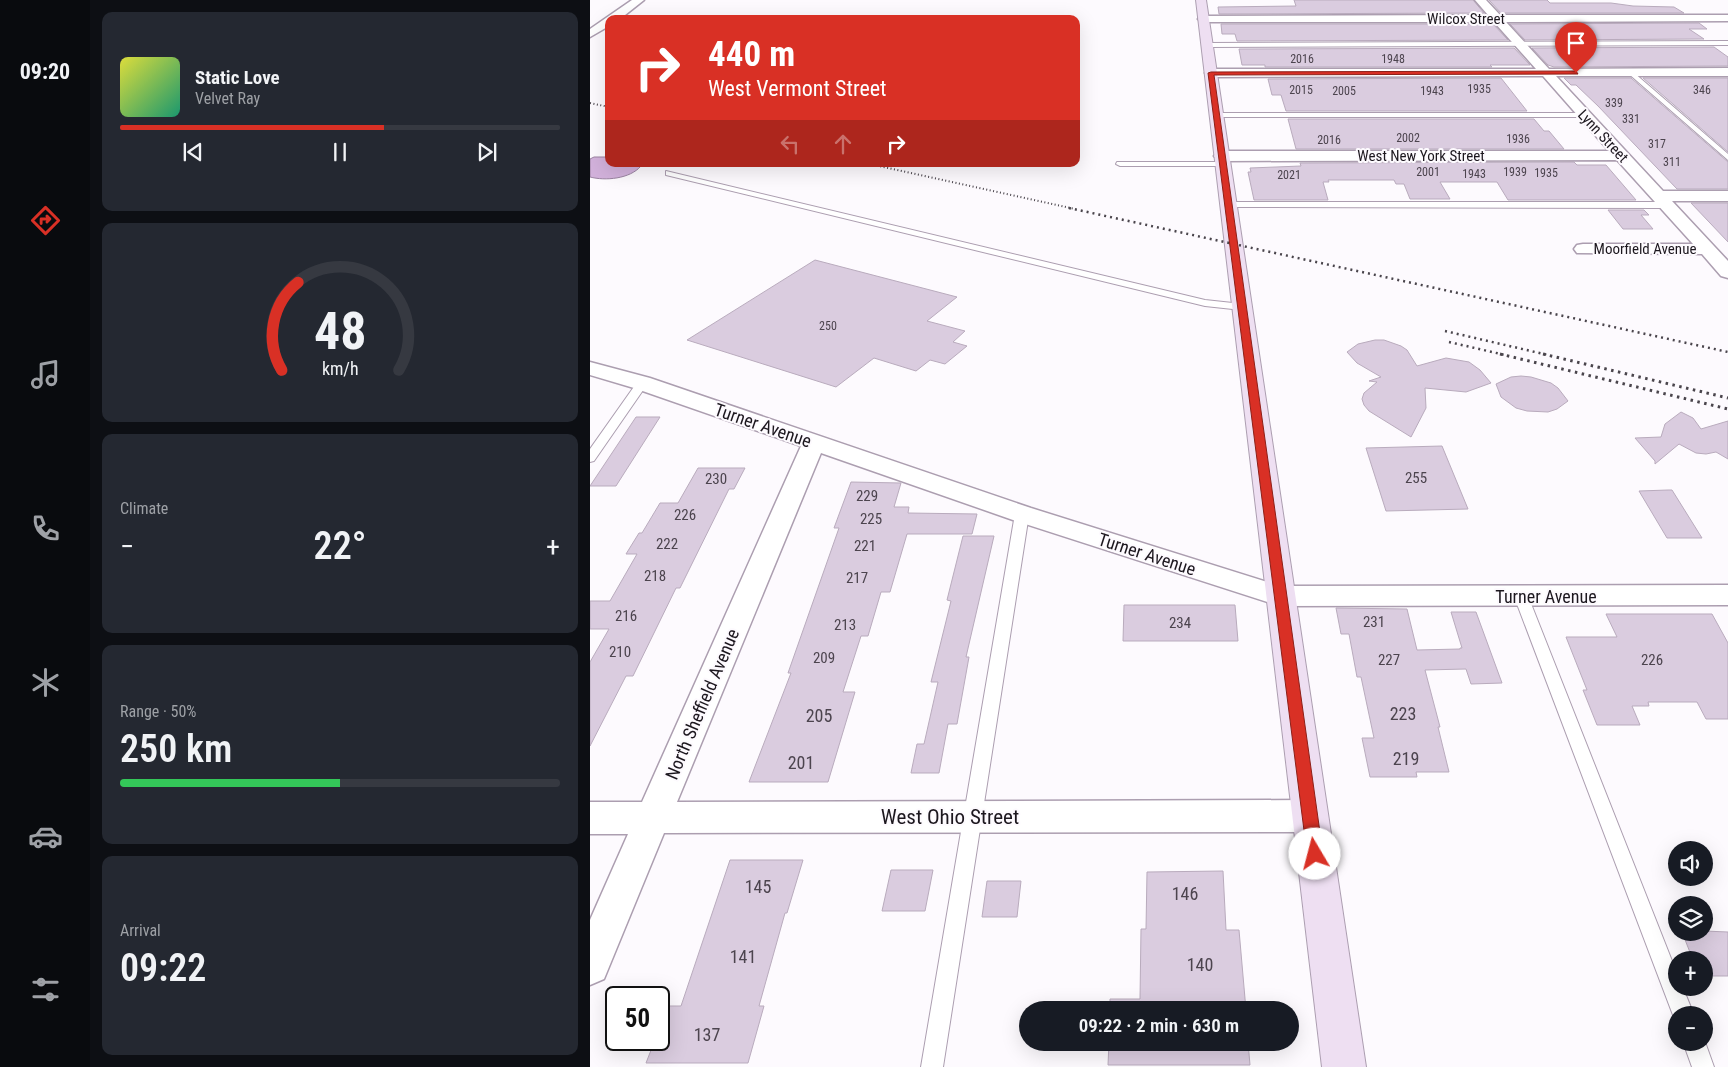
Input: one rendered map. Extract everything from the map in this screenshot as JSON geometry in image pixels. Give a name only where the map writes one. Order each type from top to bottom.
[{"type":"main road","points":[[1201,0],[1344,1067]]},
{"type":"street","points":[[618,15],[640,0]]},
{"type":"street","name":"Lynn Street","points":[[1480,0],[1728,272]]},
{"type":"street","name":"Wilcox Street","points":[[1203,19],[1728,18]]},
{"type":"street","points":[[590,34],[605,24]]},
{"type":"street","points":[[1211,73],[1631,73],[1725,75]]},
{"type":"street","name":"West New York Street","points":[[1222,160],[1621,155]]},
{"type":"street","points":[[1663,200],[1728,196]]},
{"type":"street","name":"Moorfield Avenue","points":[[1583,249],[1707,249]]},
{"type":"street","name":"Turner Avenue","points":[[590,368],[642,383],[1022,514],[1280,596],[1728,595]]},
{"type":"street","name":"North Sheffield Avenue","points":[[590,965],[814,442]]},
{"type":"street","name":"West Ohio Street","points":[[590,818],[1310,816]]},
{"type":"lane","points":[[1207,45],[1728,44]]},
{"type":"lane","points":[[1631,73],[1728,158]]},
{"type":"lane","points":[[1216,115],[1584,115]]},
{"type":"lane","points":[[1120,164],[1222,160]]},
{"type":"lane","points":[[669,173],[1186,299],[1242,307]]},
{"type":"lane","points":[[1228,206],[1663,200]]},
{"type":"lane","points":[[590,458],[642,383]]},
{"type":"lane","points":[[932,1067],[1022,514]]},
{"type":"lane","points":[[1521,596],[1680,1006]]},
{"type":"lane","points":[[1697,1051],[1703,1067]]},
{"type":"shaded area","points":[[605,157],[605,167],[640,167],[630,174],[617,178],[596,178],[590,177],[590,159]]},
{"type":"building","points":[[1294,0],[1473,0],[1484,13],[1219,14],[1218,7],[1296,6]]},
{"type":"building","points":[[1489,0],[1547,0],[1550,3],[1611,3],[1633,6],[1674,7],[1684,13],[1501,13]]},
{"type":"building","points":[[1699,23],[1707,29],[1689,29],[1704,39],[1525,40],[1510,24]]},
{"type":"building","points":[[1221,24],[1493,24],[1508,40],[1237,41],[1235,34],[1222,34]]},
{"type":"building","points":[[1714,47],[1728,57],[1728,66],[1554,67],[1548,65],[1532,48]]},
{"type":"building","points":[[1514,48],[1530,65],[1490,65],[1492,67],[1265,67],[1265,65],[1242,65],[1239,49]]},
{"type":"building","points":[[1501,78],[1527,111],[1286,111],[1281,95],[1272,95],[1268,79]]},
{"type":"building","points":[[1564,78],[1631,78],[1728,162],[1728,189],[1677,189],[1598,106],[1576,85],[1571,85]]},
{"type":"building","points":[[1643,78],[1728,78],[1728,152]]},
{"type":"building","points":[[1288,119],[1534,119],[1544,131],[1549,131],[1564,149],[1296,149]]},
{"type":"building","points":[[1574,162],[1577,165],[1606,165],[1636,200],[1508,200],[1497,182],[1440,182],[1450,199],[1410,199],[1404,184],[1396,184],[1394,180],[1328,180],[1329,182],[1323,182],[1328,200],[1254,200],[1248,172],[1251,172],[1250,168],[1301,166],[1300,163]]},
{"type":"building","points":[[1691,203],[1728,203],[1728,242]]},
{"type":"building","points":[[1608,210],[1644,210],[1649,215],[1641,215],[1653,229],[1623,229]]},
{"type":"building","points":[[815,260],[957,297],[927,321],[965,331],[953,342],[967,346],[945,364],[930,360],[916,371],[874,358],[836,387],[687,340]]},
{"type":"building","points":[[1384,340],[1401,346],[1407,350],[1417,366],[1446,358],[1469,362],[1480,370],[1491,383],[1466,392],[1425,388],[1426,408],[1411,437],[1369,411],[1364,405],[1362,399],[1364,393],[1377,382],[1369,381],[1381,377],[1357,363],[1347,352],[1358,344]]},
{"type":"building","points":[[1521,376],[1551,383],[1558,388],[1568,401],[1557,409],[1548,412],[1527,411],[1516,408],[1501,397],[1496,384],[1511,377]]},
{"type":"building","points":[[1681,412],[1693,418],[1701,429],[1728,421],[1728,459],[1716,452],[1696,453],[1679,444],[1655,464],[1655,461],[1635,438],[1661,437],[1665,424]]},
{"type":"building","points":[[636,417],[660,417],[616,486],[590,486]]},
{"type":"building","points":[[1442,446],[1468,509],[1386,511],[1366,448]]},
{"type":"building","points":[[698,468],[745,468],[734,489],[729,489],[680,588],[676,588],[633,676],[626,676],[590,746],[590,662],[609,629],[590,629],[590,601],[610,601],[637,554],[626,554],[639,533],[642,533],[660,503],[678,503]]},
{"type":"building","points":[[851,482],[901,483],[894,507],[909,507],[908,513],[977,514],[972,534],[907,534],[890,592],[881,592],[868,636],[861,636],[843,692],[855,692],[828,782],[749,782],[791,673],[788,673],[839,528],[834,528]]},
{"type":"building","points":[[1672,490],[1702,538],[1667,538],[1639,491]]},
{"type":"building","points":[[963,536],[994,536],[966,657],[969,657],[957,724],[948,724],[939,773],[911,773],[917,744],[924,744],[938,682],[931,682],[951,601],[947,600]]},
{"type":"building","points":[[1124,605],[1235,605],[1238,641],[1123,641]]},
{"type":"building","points":[[1336,608],[1407,609],[1417,650],[1462,648],[1451,612],[1476,612],[1502,683],[1471,684],[1466,669],[1425,670],[1440,727],[1438,727],[1449,772],[1416,772],[1417,777],[1370,777],[1362,738],[1374,738],[1361,677],[1357,677],[1349,634],[1341,634]]},
{"type":"building","points":[[1606,614],[1712,614],[1728,643],[1728,719],[1706,719],[1697,702],[1648,702],[1649,706],[1632,706],[1640,725],[1597,725],[1583,690],[1587,690],[1566,637],[1617,637]]},
{"type":"building","points":[[730,860],[803,860],[787,913],[785,913],[759,1006],[764,1006],[748,1063],[646,1063],[651,1051],[670,1051],[670,1006],[681,1006]]},
{"type":"building","points":[[891,870],[933,870],[925,911],[882,911]]},
{"type":"building","points":[[1223,871],[1226,930],[1239,930],[1245,1001],[1110,1001],[1110,999],[1140,999],[1141,929],[1146,929],[1147,872]]},
{"type":"building","points":[[987,881],[1021,881],[1017,917],[982,917]]},
{"type":"building","points":[[1713,931],[1728,932],[1728,976],[1713,976],[1713,951],[1689,951],[1686,941],[1713,941]]},
{"type":"building","points":[[1109,1051],[1249,1051],[1250,1065],[1108,1065]]},
{"type":"railway","points":[[590,103],[605,106]]},
{"type":"railway","points":[[884,167],[1075,209]]},
{"type":"railway","points":[[1069,208],[1728,352]]},
{"type":"railway","points":[[1445,331],[1548,355]]},
{"type":"railway","points":[[1449,342],[1505,355]]},
{"type":"railway","points":[[1500,354],[1728,409]]},
{"type":"railway","points":[[1543,354],[1728,398]]},
{"type":"route","points":[[1315,854],[1211,73],[1576,73]]}]
